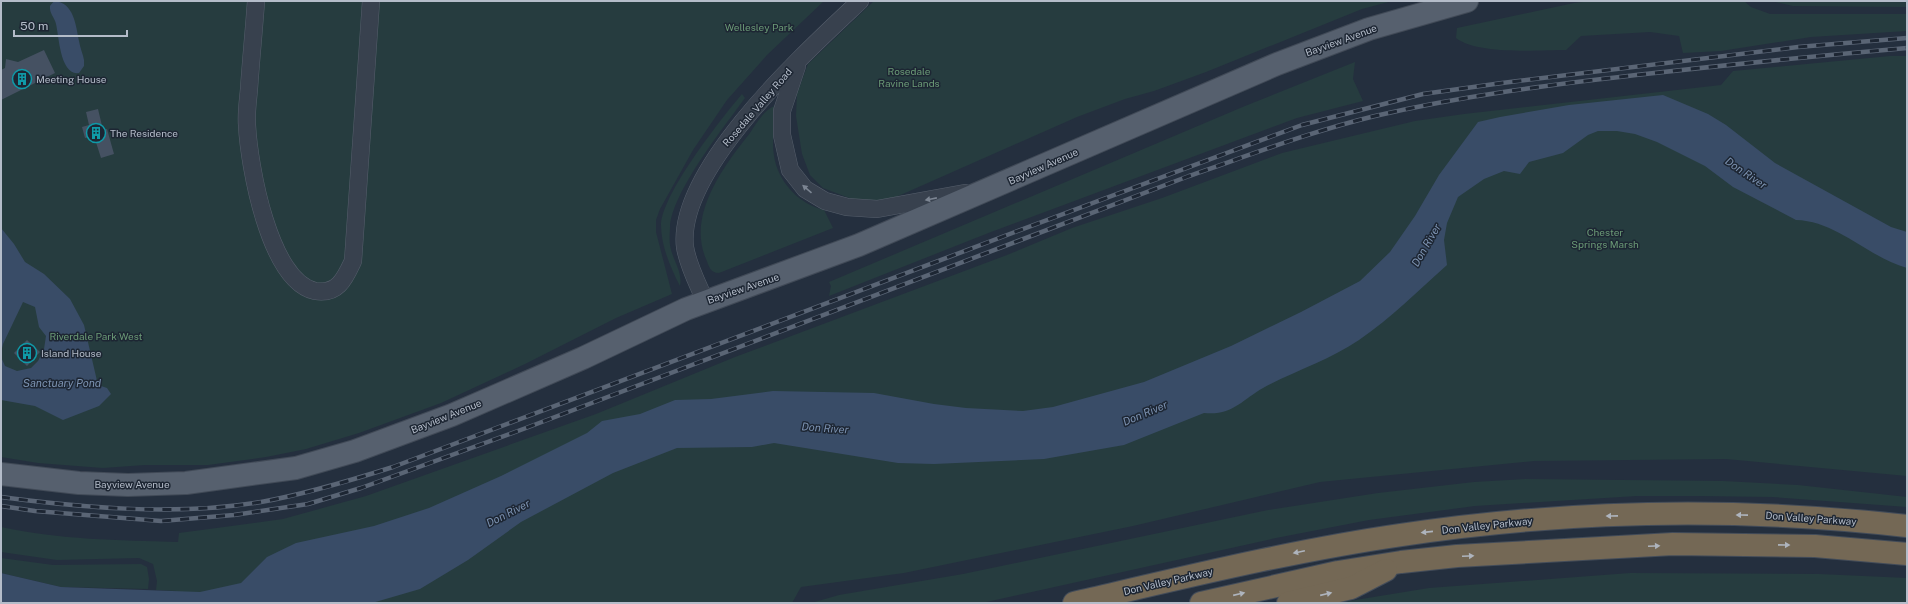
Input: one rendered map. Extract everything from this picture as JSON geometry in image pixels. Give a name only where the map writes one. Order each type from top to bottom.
[{"type":"highway","name":"Don Valley Parkway","points":[[1074,603],[1302,552],[1402,535],[1537,520],[1600,516],[1680,514],[1767,515],[1907,526]]},
{"type":"highway","points":[[1201,603],[1338,572],[1401,562],[1457,556],[1673,544],[1815,546],[1907,554]]},
{"type":"highway","points":[[1288,603],[1355,586],[1401,562]]},
{"type":"main road","name":"Bayview Avenue","points":[[1,474],[79,483],[186,483],[296,468],[356,451],[452,414],[583,358],[705,301],[825,259],[1277,64],[1369,30],[1466,1]]},
{"type":"street","points":[[256,1],[247,124],[250,163],[269,235],[279,257],[291,276],[302,287],[316,291],[332,291],[344,280],[353,261],[371,1]]},
{"type":"street","name":"Rosedale Valley Road","points":[[705,301],[689,264],[685,246],[686,228],[690,210],[700,187],[723,147],[742,122],[804,54],[860,1]]},
{"type":"street","points":[[804,54],[792,77],[782,111],[782,136],[790,170],[805,189],[825,202],[847,207],[877,210],[997,186]]},
{"type":"green space","points":[[1,1],[824,1],[767,55],[727,100],[693,150],[660,209],[656,220],[656,232],[672,294],[616,318],[525,364],[441,403],[359,433],[306,449],[266,457],[208,465],[145,465],[103,468],[38,463],[1,457]]},
{"type":"green space","name":"Rosedale Ravine Lands","points":[[874,1],[1392,1],[1362,9],[1206,72],[1077,117],[896,197],[879,201],[857,201],[823,188],[810,175],[802,154],[796,116],[797,94],[808,64]]},
{"type":"green space","points":[[1591,1],[1744,1],[1751,7],[1770,14],[1907,14],[1907,31],[1811,37],[1721,51],[1683,53],[1679,36],[1650,32],[1581,36],[1566,50],[1525,51],[1493,49],[1479,47],[1456,38],[1457,28],[1574,3]]},
{"type":"green space","points":[[1771,1],[1907,1],[1907,7],[1793,6]]},
{"type":"green space","name":"Chester Springs Marsh","points":[[1890,56],[1907,56],[1907,476],[1726,459],[1534,461],[1320,482],[1133,526],[904,573],[801,587],[792,603],[176,603],[176,591],[156,590],[157,581],[153,564],[139,558],[57,560],[1,552],[1,527],[45,535],[67,537],[178,542],[179,533],[283,519],[366,496],[596,414],[735,357],[1007,255],[1072,228],[1162,198],[1282,153],[1415,121],[1464,114],[1721,85],[1733,71]]},
{"type":"green space","points":[[1355,62],[1353,79],[1363,101],[1297,118],[991,232],[829,296],[831,286],[829,282],[1245,106]]},
{"type":"green space","points":[[742,94],[745,98],[700,160],[689,178],[673,213],[670,227],[670,243],[679,271],[681,281],[680,286],[670,265],[661,233],[664,212],[681,177],[720,121]]},
{"type":"green space","points":[[774,106],[773,150],[776,166],[780,175],[798,197],[806,203],[824,210],[833,228],[716,273],[709,267],[701,242],[701,226],[704,209],[719,176],[729,161],[760,118]]},
{"type":"green space","points":[[1526,479],[1723,481],[1798,485],[1907,497],[1907,507],[1772,497],[1698,496],[1637,496],[1475,506],[1369,520],[1276,538],[982,603],[811,603],[839,595],[963,574],[1268,510],[1378,493],[1474,482]]},
{"type":"green space","points":[[1,558],[53,565],[141,564],[147,567],[149,579],[148,589],[61,587],[1,573]]},
{"type":"green space","points":[[1630,573],[1819,574],[1907,578],[1907,603],[1337,603],[1429,588]]},
{"type":"water","points":[[54,1],[61,2],[70,10],[73,16],[84,60],[84,66],[79,73],[73,72],[64,62],[55,22],[50,9],[50,6]]},
{"type":"water","name":"Don River","points":[[1663,95],[1708,114],[1726,125],[1775,163],[1891,227],[1907,232],[1907,268],[1879,256],[1825,226],[1796,220],[1733,187],[1705,166],[1657,142],[1635,134],[1617,131],[1598,131],[1588,135],[1563,153],[1529,162],[1520,174],[1504,171],[1484,179],[1458,197],[1447,223],[1444,240],[1447,265],[1371,332],[1359,340],[1336,354],[1263,388],[1229,410],[1204,413],[1124,445],[1044,459],[934,464],[898,463],[774,443],[752,447],[677,448],[613,473],[521,522],[468,560],[420,589],[372,603],[1,603],[1,573],[61,587],[200,592],[241,583],[267,557],[296,543],[374,526],[429,508],[501,476],[587,433],[602,421],[640,414],[675,400],[711,399],[773,391],[874,393],[934,404],[966,408],[1023,411],[1053,407],[1144,382],[1231,346],[1360,281],[1390,252],[1415,216],[1439,175],[1478,122],[1569,105]]},
{"type":"water","name":"Sanctuary Pond","points":[[1,228],[14,244],[25,262],[44,274],[70,299],[84,325],[98,385],[107,388],[111,394],[99,406],[63,420],[35,406],[1,400],[1,357],[5,366],[17,371],[31,368],[38,361],[44,349],[46,336],[39,327],[35,307],[23,302],[3,344],[1,353]]},
{"type":"building","name":"Meeting House","points":[[44,50],[55,73],[1,100],[1,70],[5,68],[6,59],[18,62]]},
{"type":"building","name":"The Residence","points":[[98,109],[103,130],[107,129],[114,154],[101,158],[94,136],[85,138],[82,127],[89,125],[86,112]]},
{"type":"building","name":"Island House","points":[[27,340],[40,352],[27,366],[14,353]]},
{"type":"railway","points":[[1,497],[98,507],[131,509],[197,509],[261,502],[311,491],[393,467],[1302,125],[1423,94],[1798,47],[1907,38]]},
{"type":"railway","points":[[1,506],[35,511],[161,521],[234,515],[308,504],[361,488],[526,428],[1189,176],[1281,144],[1351,122],[1407,109],[1538,87],[1805,57],[1907,48]]},
{"type":"place","name":"Meeting House","points":[[22,79]]},
{"type":"place","name":"The Residence","points":[[96,133]]},
{"type":"place","name":"Island House","points":[[27,353]]},
{"type":"park label","name":"Wellesley Park","points":[[759,27]]},
{"type":"park label","name":"Riverdale Park West","points":[[96,336]]}]
